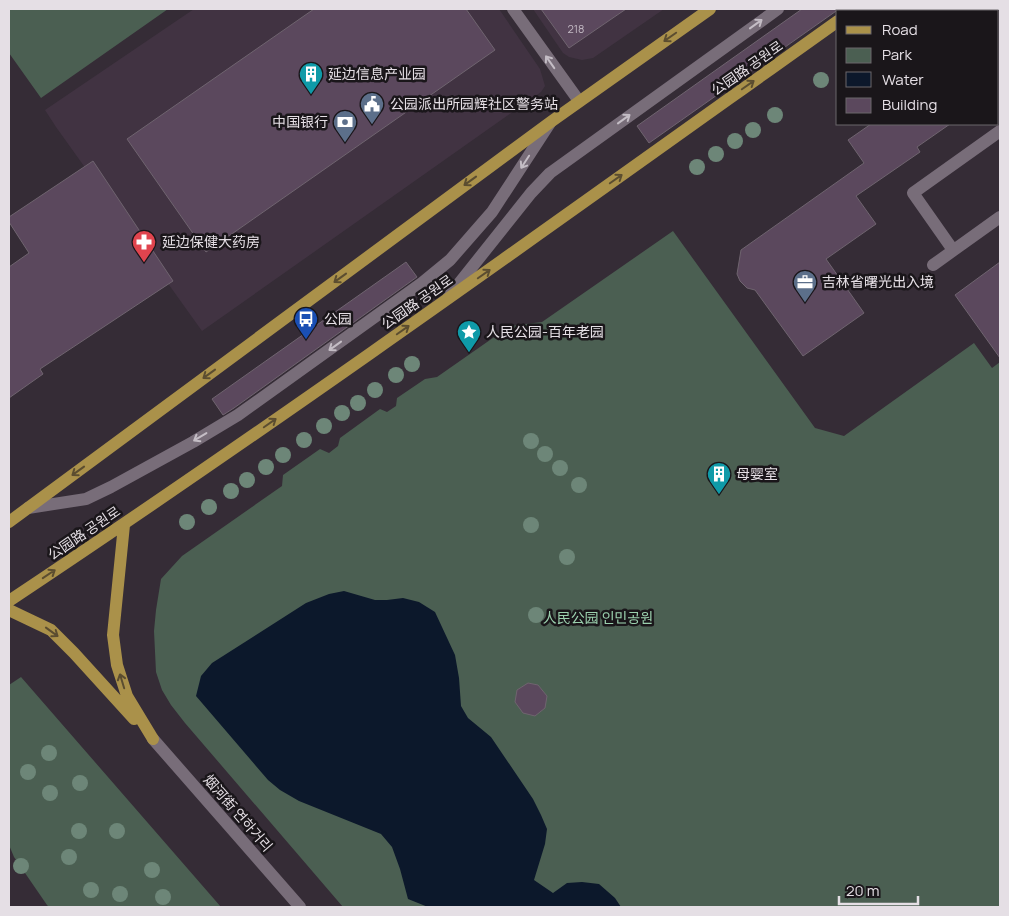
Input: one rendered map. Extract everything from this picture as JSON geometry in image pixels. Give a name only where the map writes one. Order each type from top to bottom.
[{"type":"main road","points":[[9,522],[552,121],[710,9]]},
{"type":"main road","name":"公园路 공원로","points":[[9,601],[124,524],[444,302],[836,22]]},
{"type":"main road","points":[[124,524],[113,635],[117,665],[127,696],[153,739]]},
{"type":"main road","points":[[9,610],[51,630],[153,739]]},
{"type":"street","points":[[513,9],[579,102]]},
{"type":"street","points":[[444,302],[531,193],[550,173],[778,9]]},
{"type":"street","points":[[28,508],[86,499],[193,442],[238,415],[422,283],[450,260],[492,212],[552,121]]},
{"type":"street","points":[[953,250],[913,193],[1000,131]]},
{"type":"street","points":[[934,265],[1000,217]]},
{"type":"street","name":"烟河街 연하거리","points":[[153,739],[300,907]]},
{"type":"shaded area","points":[[194,9],[499,9],[540,69],[545,86],[541,92],[202,331],[45,110]]},
{"type":"shaded area","points":[[533,9],[664,9],[593,58],[582,60],[569,57],[563,53]]},
{"type":"green space","points":[[9,9],[168,9],[41,98],[9,53]]},
{"type":"green space","name":"人民公园 인민공원","points":[[673,231],[815,428],[844,436],[974,343],[992,368],[1000,362],[1000,907],[343,907],[185,723],[162,690],[156,672],[154,631],[161,579],[182,556],[282,486],[283,475],[320,449],[329,453],[338,446],[340,438],[380,409],[387,412],[396,406],[397,398],[425,379],[437,377],[510,326],[542,322]]},
{"type":"green space","points":[[21,677],[221,907],[49,907],[47,905],[14,857],[9,845],[9,685]]},
{"type":"water","points":[[344,591],[375,600],[403,598],[419,602],[435,612],[455,655],[461,706],[468,718],[491,737],[533,799],[547,829],[545,844],[534,880],[553,893],[567,883],[599,884],[615,898],[621,907],[428,907],[408,899],[392,847],[381,834],[299,801],[280,790],[268,780],[196,696],[201,676],[212,663],[306,603],[329,594]]},
{"type":"building","name":"延边信息产业园","points":[[314,9],[466,9],[495,50],[206,252],[127,139]]},
{"type":"building","points":[[541,9],[626,9],[569,48]]},
{"type":"building","points":[[802,9],[839,9],[649,143],[637,126]]},
{"type":"building","points":[[870,125],[949,125],[917,147],[920,152],[856,196],[876,224],[826,259],[864,313],[803,356],[755,290],[747,288],[740,281],[737,274],[741,250],[864,163],[848,140]]},
{"type":"building","points":[[93,161],[173,281],[40,369],[43,374],[9,398],[9,267],[29,253],[9,222],[9,217]]},
{"type":"building","points":[[406,262],[417,277],[223,415],[212,399]]},
{"type":"building","points":[[1000,262],[1000,358],[955,295]]},
{"type":"building","points":[[528,683],[538,685],[547,696],[545,708],[535,716],[523,713],[515,702],[517,690]]},
{"type":"place","name":"延边信息产业园","points":[[311,95]]},
{"type":"place","name":"公园派出所园辉社区警务站","points":[[372,125]]},
{"type":"place","name":"中国银行","points":[[345,143]]},
{"type":"place","name":"延边保健大药房","points":[[144,263]]},
{"type":"place","name":"吉林省曙光出入境","points":[[805,303]]},
{"type":"place","name":"公园","points":[[306,340]]},
{"type":"place","name":"人民公园-百年老园","points":[[469,353]]},
{"type":"place","name":"母婴室","points":[[719,495]]}]
